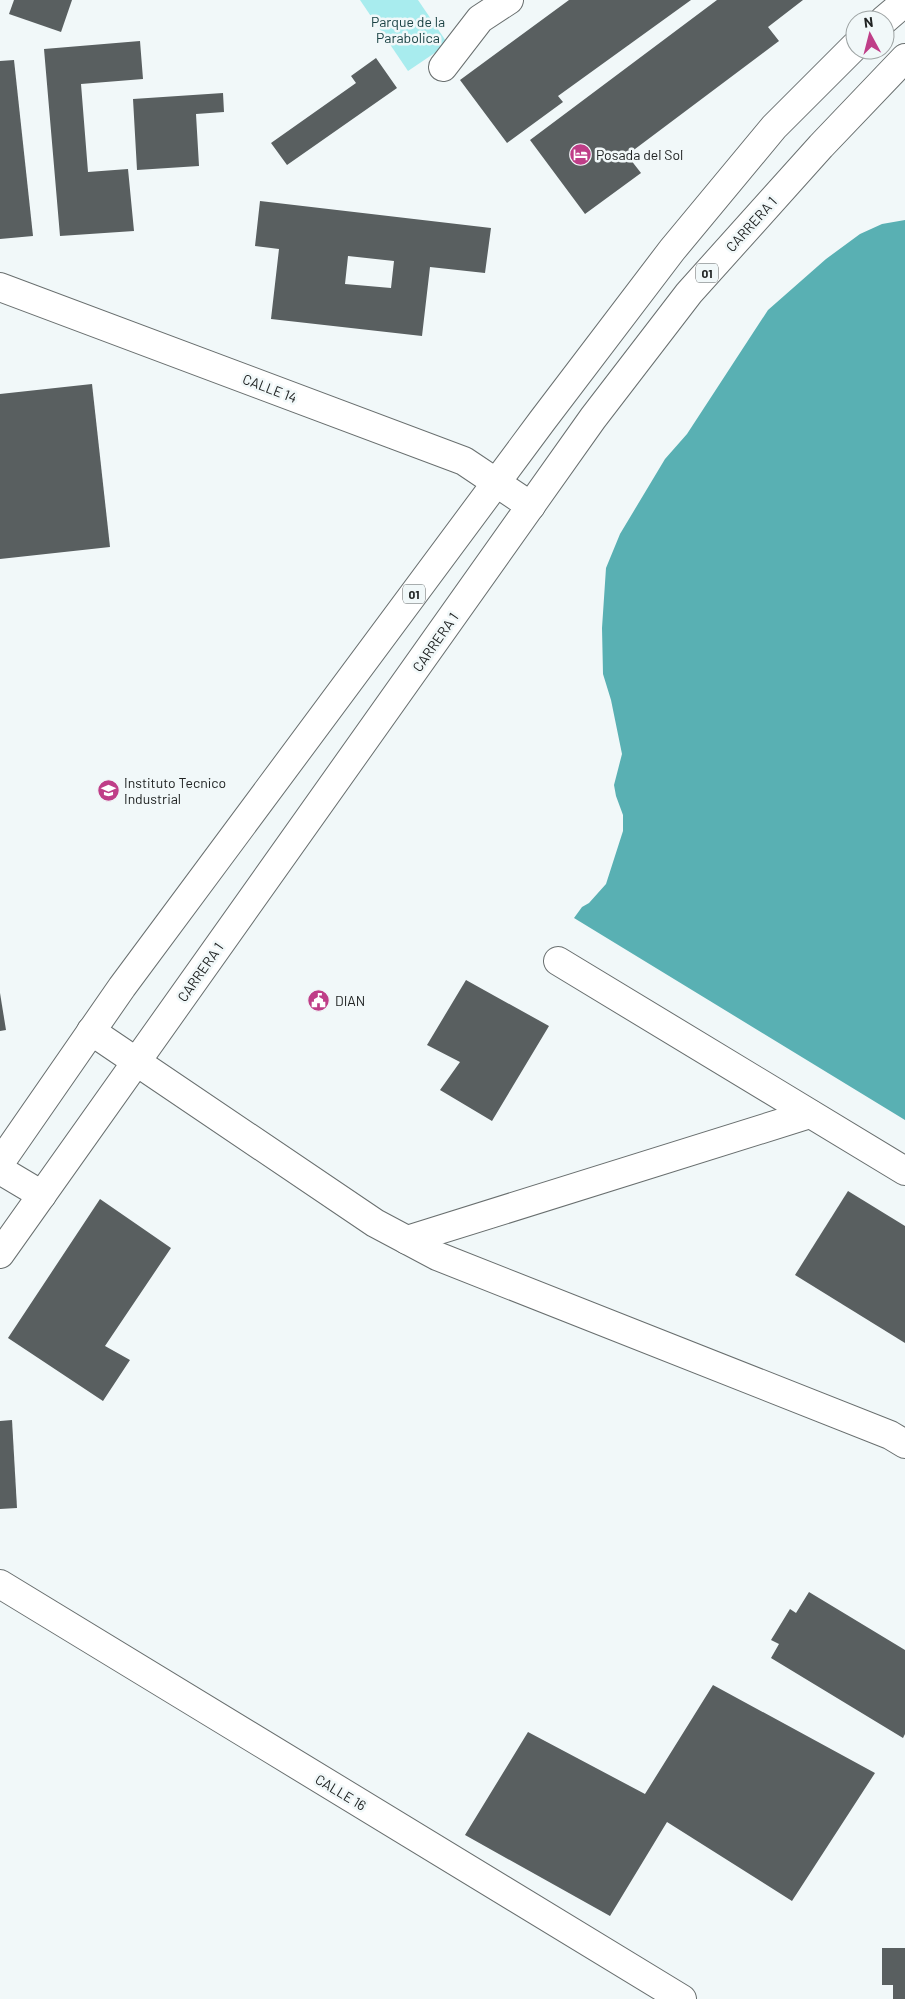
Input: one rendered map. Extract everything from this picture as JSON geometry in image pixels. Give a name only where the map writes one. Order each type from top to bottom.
[{"type":"main road","points":[[443,67],[474,10],[509,0]]},
{"type":"main road","points":[[895,11],[905,2]]},
{"type":"main road","name":"01","points":[[0,1163],[91,1031],[672,250],[774,127],[845,56]]},
{"type":"main road","name":"CARRERA 1","points":[[0,1254],[593,418],[689,293],[821,146],[905,58]]},
{"type":"main road","name":"CALLE 14","points":[[0,286],[464,461],[531,506]]},
{"type":"main road","points":[[558,961],[905,1171]]},
{"type":"main road","points":[[91,1031],[375,1223],[437,1256],[880,1432],[905,1444]]},
{"type":"main road","points":[[407,1240],[810,1114]]},
{"type":"main road","points":[[0,1170],[42,1195]]},
{"type":"main road","name":"CALLE 16","points":[[0,1584],[682,1999]]},
{"type":"green space","name":"Parque de la Parabolica","points":[[360,0],[418,0],[448,44],[408,71]]},
{"type":"shaded area","points":[[905,220],[905,1120],[574,918],[582,907],[589,903],[606,884],[623,831],[623,815],[614,785],[622,754],[611,700],[603,674],[602,628],[606,568],[620,534],[665,459],[687,434],[768,310],[826,259],[860,234],[882,224]]},
{"type":"building","points":[[14,0],[72,0],[61,32],[9,14]]},
{"type":"building","points":[[569,0],[691,0],[558,96],[563,102],[507,143],[460,80]]},
{"type":"building","points":[[717,0],[803,0],[768,27],[779,41],[627,155],[641,173],[585,214],[530,140]]},
{"type":"building","points":[[140,41],[143,79],[81,84],[88,172],[128,169],[134,231],[60,236],[44,49]]},
{"type":"building","points":[[376,58],[397,88],[287,165],[271,143],[356,83],[351,76]]},
{"type":"building","points":[[14,60],[33,236],[0,239],[0,61]]},
{"type":"building","points":[[223,93],[224,112],[196,114],[199,166],[137,170],[133,99]]},
{"type":"building","points":[[260,201],[491,228],[485,273],[430,267],[422,336],[271,319],[279,249],[255,246]],"holes":[[[348,256],[394,261],[391,288],[345,284]]]},
{"type":"building","points":[[92,384],[110,547],[0,559],[0,394]]},
{"type":"building","points":[[466,980],[549,1026],[492,1121],[440,1090],[460,1062],[427,1045]]},
{"type":"building","points":[[0,993],[6,1030],[0,1031]]},
{"type":"building","points":[[848,1191],[905,1226],[905,1343],[795,1275]]},
{"type":"building","points":[[100,1199],[171,1248],[105,1346],[130,1360],[103,1401],[8,1338]]},
{"type":"building","points":[[12,1420],[17,1508],[0,1509],[0,1421]]},
{"type":"building","points":[[809,1592],[905,1650],[905,1734],[903,1738],[771,1658],[779,1644],[771,1640],[790,1609],[796,1613]]},
{"type":"building","points":[[713,1685],[875,1773],[792,1901],[667,1822],[610,1916],[465,1835],[528,1732],[645,1794]]},
{"type":"building","points":[[882,1948],[905,1948],[905,1999],[893,1999],[893,1985],[882,1985]]},
{"type":"place","name":"Posada del Sol","points":[[580,154]]},
{"type":"place","name":"Instituto Tecnico Industrial","points":[[108,790]]},
{"type":"place","name":"DIAN","points":[[319,1000]]}]
